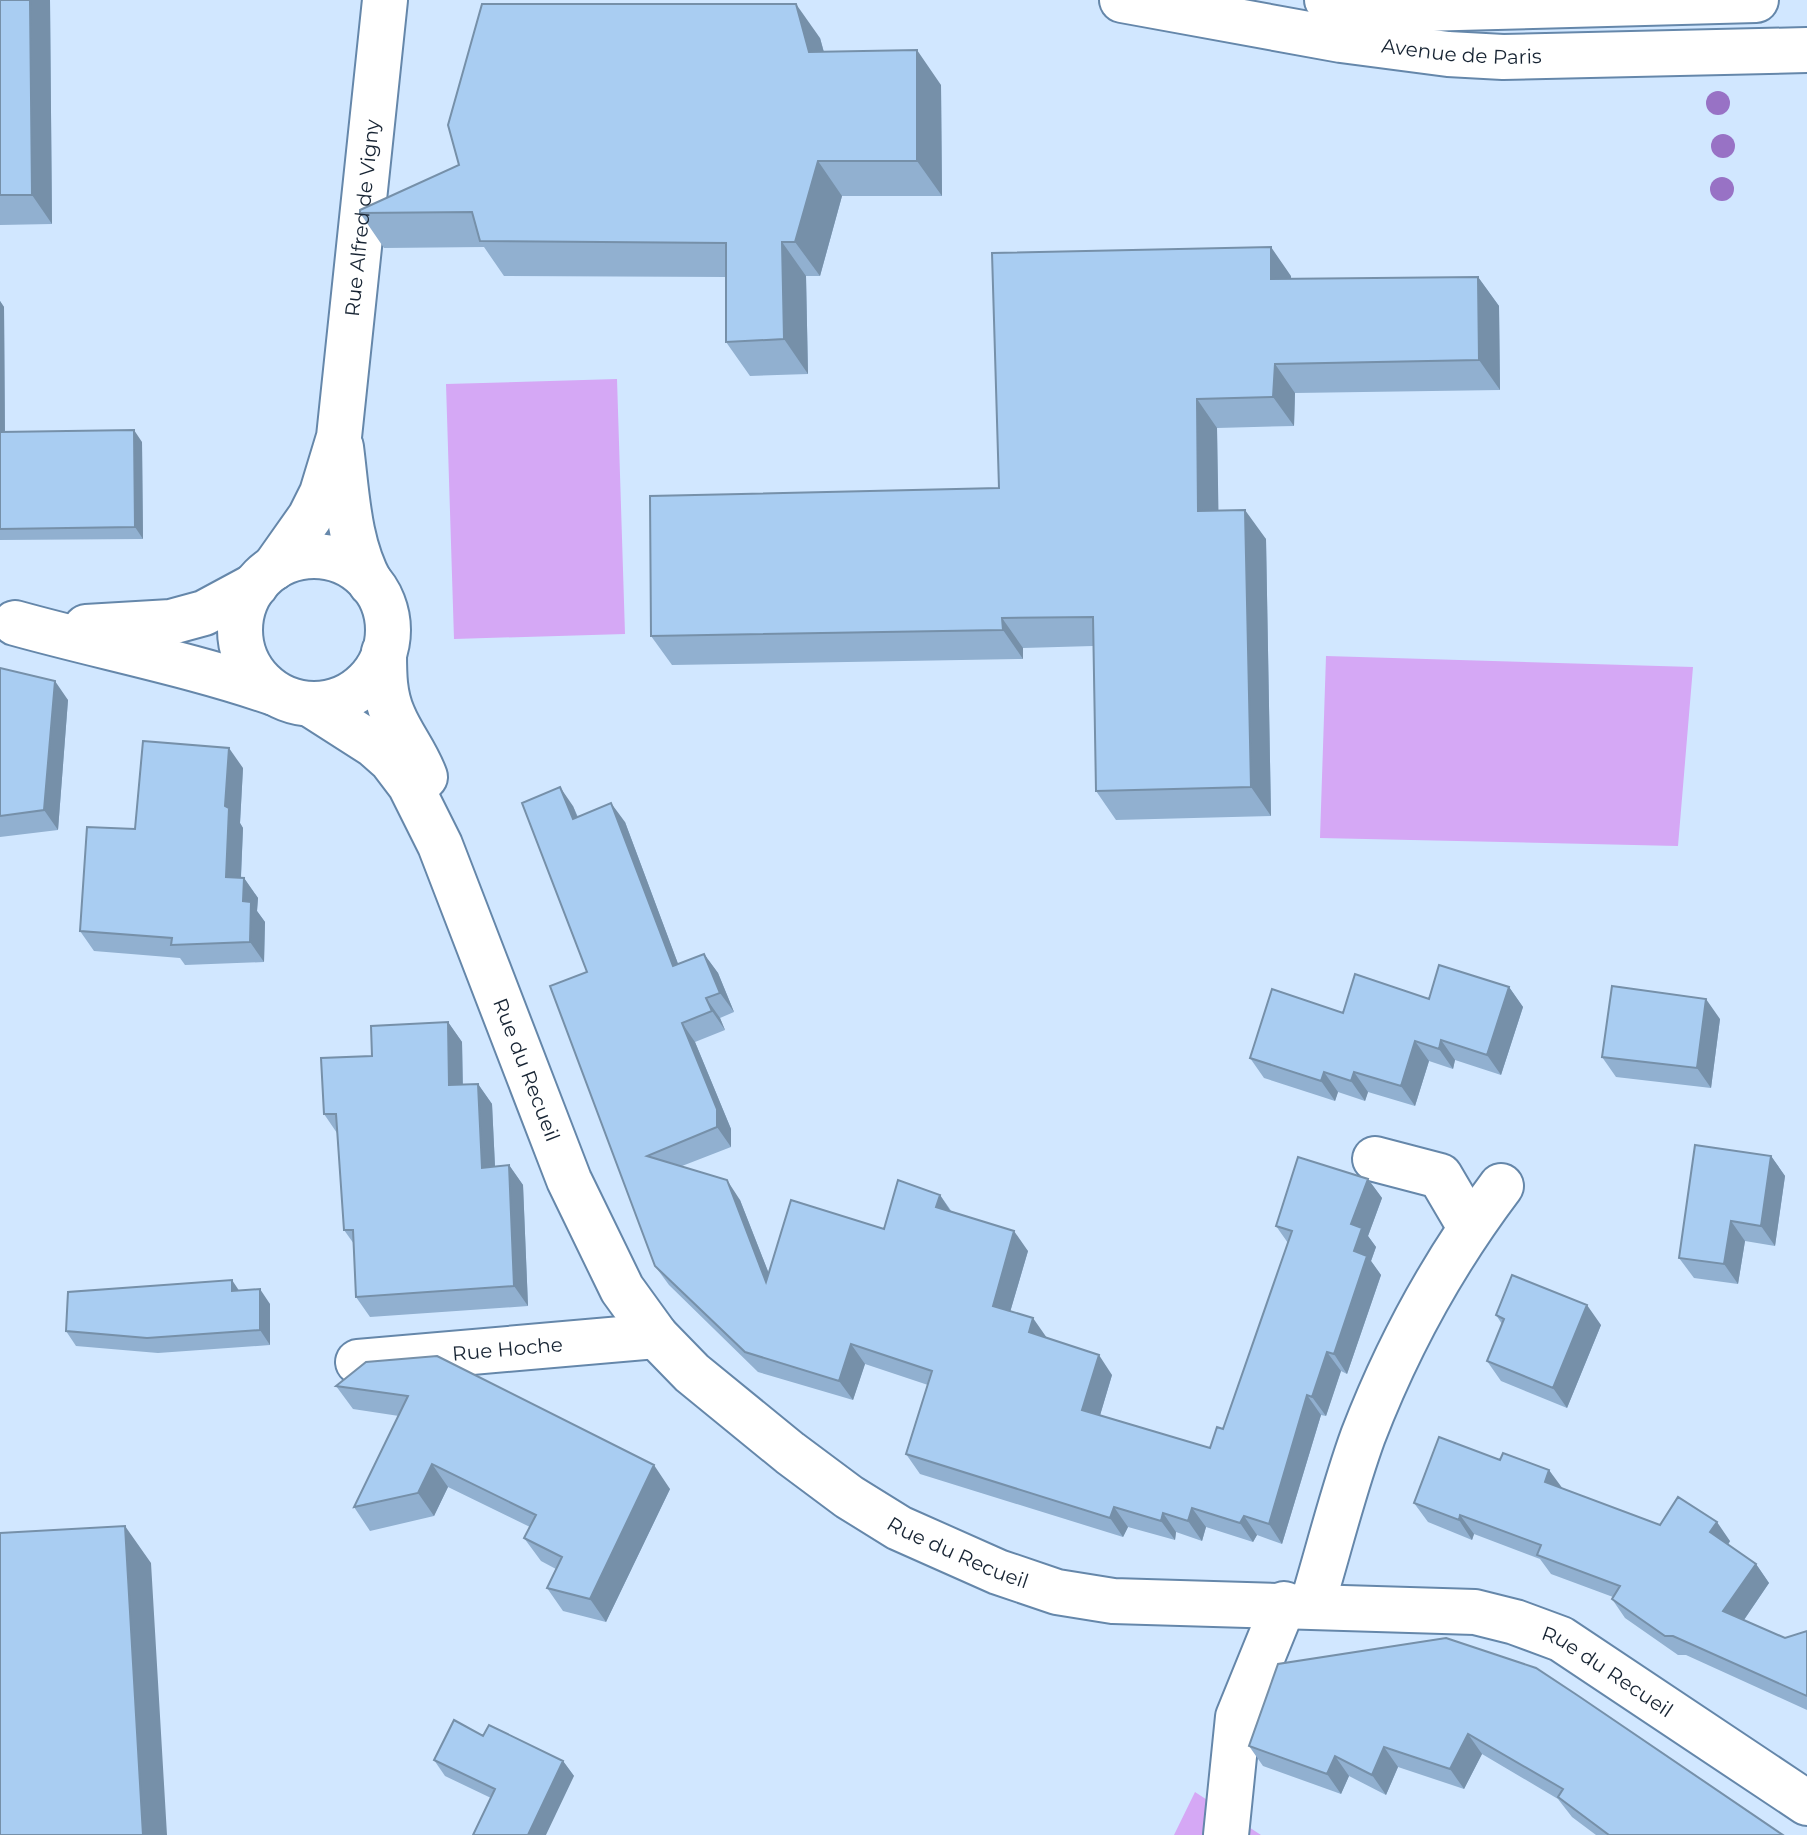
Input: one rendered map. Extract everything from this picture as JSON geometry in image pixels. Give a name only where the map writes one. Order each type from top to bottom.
[{"type":"street","name":"Rue Alfred de Vigny","points":[[265,577],[316,505],[339,437],[385,0]]},
{"type":"street","name":"Avenue de Paris","points":[[1122,0],[1341,40],[1448,54],[1548,56],[1807,50]]},
{"type":"street","name":"Avenue de Paris","points":[[1327,0],[1420,9],[1756,0]]},
{"type":"street","name":"Rue Alfred de Vigny","points":[[339,437],[353,539],[371,584]]},
{"type":"street","points":[[307,557],[331,559],[353,569],[371,584],[383,605],[387,641],[373,674],[356,691],[334,701],[292,699],[256,677],[241,643],[243,607],[265,577],[307,557]]},
{"type":"street","name":"Rue du Recueil","points":[[8,621],[96,628],[171,622],[204,613],[265,577]]},
{"type":"street","name":"Rue du Recueil","points":[[8,621],[226,676],[292,699],[349,727],[391,760],[410,785],[440,845],[569,1180],[622,1289],[656,1336],[692,1373],[849,1497],[899,1528],[945,1550],[1057,1592],[1113,1601],[1475,1612],[1515,1622],[1561,1639],[1807,1803]]},
{"type":"street","name":"Rue du Recueil","points":[[384,652],[385,688],[392,714],[419,758],[427,780],[440,845]]},
{"type":"street","points":[[1375,1159],[1440,1176],[1470,1227]]},
{"type":"street","points":[[1226,1835],[1238,1717],[1298,1605],[1400,1349],[1432,1287],[1470,1227],[1501,1186]]},
{"type":"street","name":"Rue Hoche","points":[[358,1362],[656,1336]]},
{"type":"shaded area","points":[[617,379],[625,634],[454,639],[446,384]]},
{"type":"shaded area","points":[[1326,656],[1693,667],[1678,846],[1320,838]]},
{"type":"shaded area","points":[[1195,1792],[1261,1835],[1174,1835]]},
{"type":"building","points":[[0,0],[30,0],[32,195],[0,195]]},
{"type":"building","points":[[482,4],[796,4],[809,52],[917,50],[917,161],[818,161],[795,242],[782,242],[784,339],[726,342],[726,243],[480,241],[472,212],[360,213],[360,210],[459,165],[448,125]]},
{"type":"building","points":[[1271,247],[1271,279],[1478,277],[1479,360],[1275,364],[1273,397],[1197,399],[1198,511],[1245,510],[1251,787],[1096,791],[1093,617],[1002,618],[1003,630],[651,636],[650,496],[999,488],[992,253]]},
{"type":"building","points":[[134,430],[135,527],[0,529],[0,432]]},
{"type":"building","points":[[0,668],[55,681],[44,810],[0,816]]},
{"type":"building","points":[[143,741],[229,748],[225,806],[229,808],[226,877],[244,878],[243,901],[251,902],[250,942],[171,945],[172,938],[80,931],[87,827],[135,829]]},
{"type":"building","points":[[560,787],[573,819],[611,803],[673,966],[704,954],[720,993],[706,998],[712,1011],[682,1023],[717,1109],[717,1127],[647,1156],[727,1180],[766,1282],[791,1200],[884,1229],[898,1180],[940,1195],[936,1207],[1014,1231],[993,1306],[1033,1318],[1029,1332],[1099,1355],[1082,1410],[1210,1448],[1217,1427],[1223,1429],[1292,1231],[1276,1226],[1298,1157],[1368,1179],[1351,1224],[1362,1228],[1354,1251],[1367,1256],[1334,1354],[1327,1352],[1312,1397],[1307,1395],[1269,1524],[1244,1516],[1240,1523],[1192,1508],[1188,1521],[1163,1513],[1161,1521],[1114,1507],[1110,1518],[906,1454],[932,1371],[851,1344],[839,1381],[745,1352],[655,1266],[550,986],[587,972],[522,803]]},
{"type":"building","points":[[1439,965],[1509,987],[1487,1055],[1441,1040],[1439,1049],[1415,1041],[1401,1086],[1354,1072],[1351,1081],[1324,1072],[1321,1081],[1250,1058],[1272,989],[1343,1013],[1355,974],[1429,999]]},
{"type":"building","points":[[1612,986],[1706,999],[1697,1068],[1602,1057]]},
{"type":"building","points":[[448,1022],[449,1085],[478,1084],[482,1168],[509,1165],[514,1286],[356,1297],[353,1230],[344,1230],[336,1114],[324,1114],[321,1058],[372,1056],[371,1026]]},
{"type":"building","points":[[1695,1145],[1771,1156],[1761,1226],[1731,1221],[1724,1264],[1679,1258]]},
{"type":"building","points":[[1512,1275],[1587,1305],[1553,1388],[1487,1361],[1504,1319],[1496,1315]]},
{"type":"building","points":[[232,1280],[232,1291],[260,1289],[260,1330],[147,1338],[66,1331],[68,1292]]},
{"type":"building","points":[[437,1356],[654,1465],[590,1599],[547,1588],[562,1557],[524,1538],[536,1515],[432,1464],[418,1493],[354,1507],[408,1396],[336,1386],[366,1362]]},
{"type":"building","points":[[1439,1437],[1500,1460],[1503,1453],[1549,1470],[1545,1482],[1660,1525],[1678,1497],[1717,1522],[1710,1532],[1756,1564],[1723,1611],[1785,1638],[1807,1631],[1807,1696],[1673,1636],[1665,1636],[1612,1599],[1620,1586],[1537,1555],[1541,1545],[1460,1515],[1459,1520],[1414,1503]]},
{"type":"building","points":[[125,1526],[143,1835],[0,1835],[0,1533]]},
{"type":"building","points":[[1446,1638],[1536,1668],[1783,1835],[1609,1835],[1558,1797],[1563,1789],[1468,1734],[1450,1769],[1384,1747],[1372,1775],[1335,1756],[1327,1774],[1249,1746],[1278,1664]]},
{"type":"building","points":[[454,1720],[483,1736],[489,1725],[563,1761],[528,1835],[473,1835],[495,1789],[434,1760]]}]
